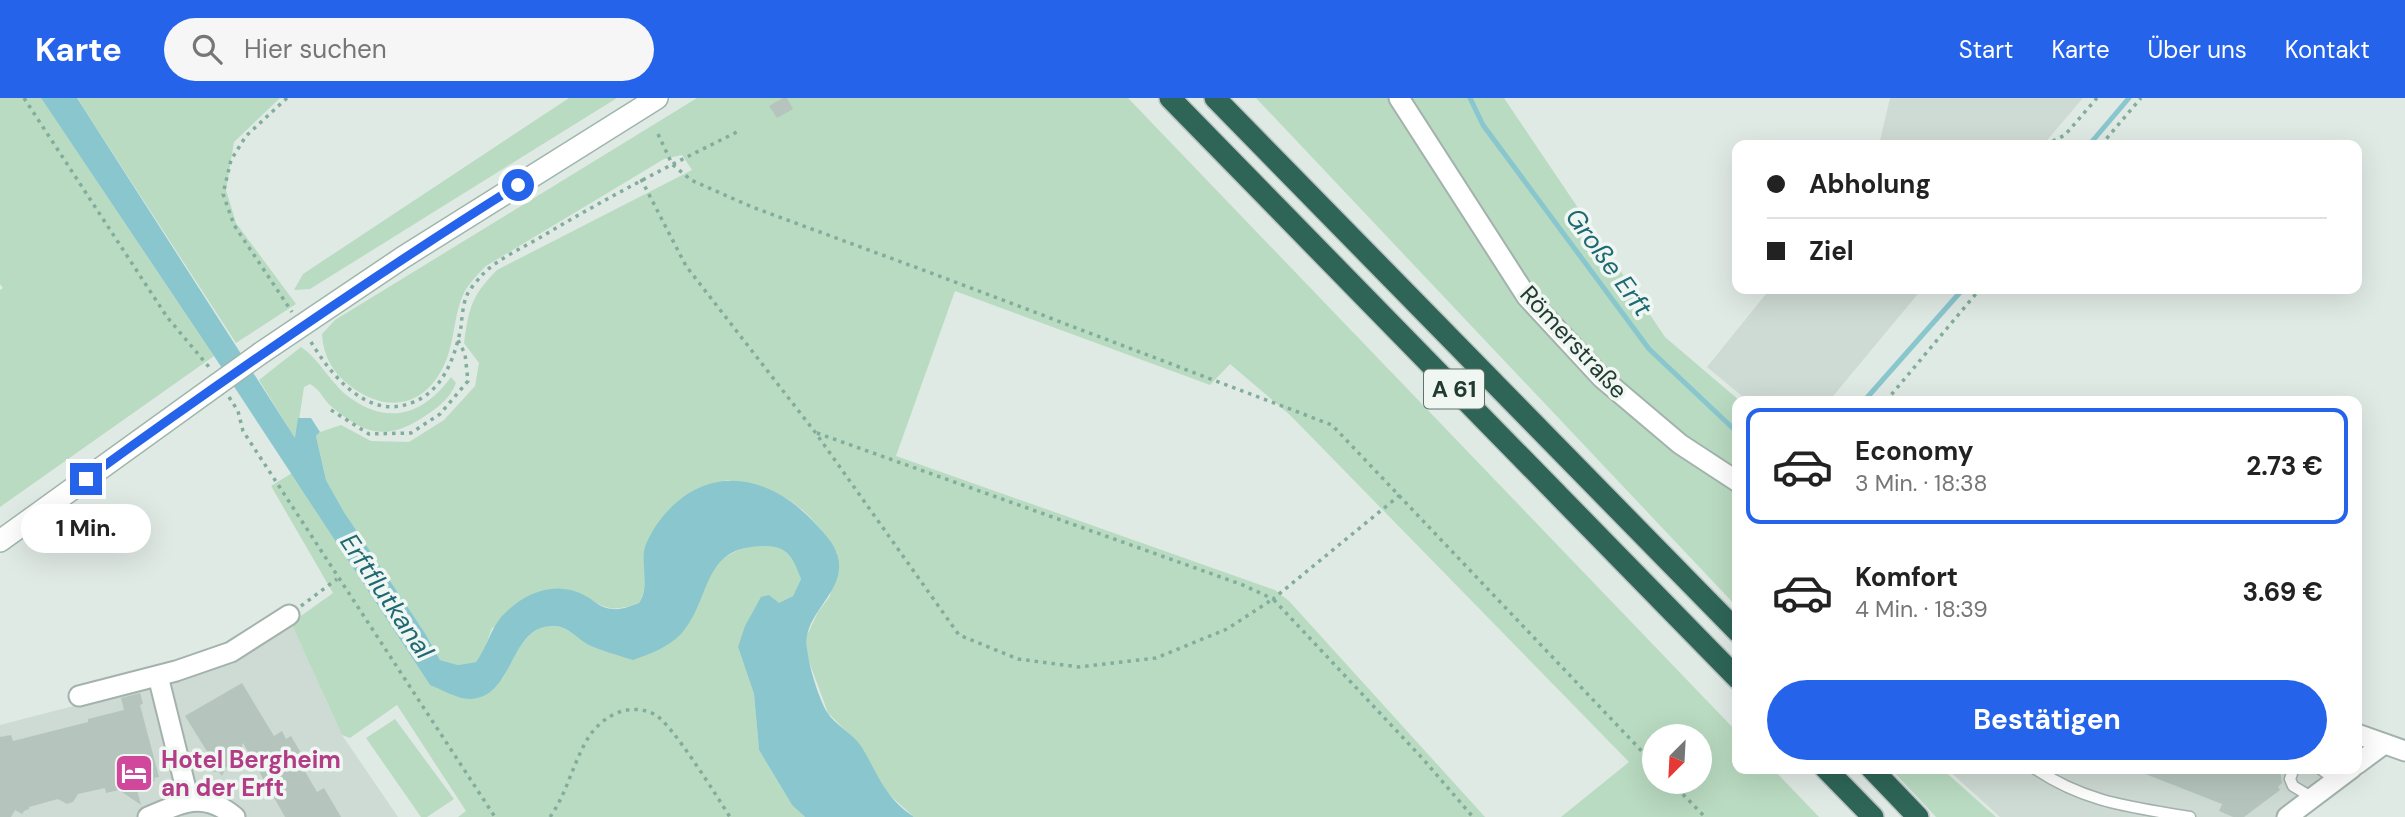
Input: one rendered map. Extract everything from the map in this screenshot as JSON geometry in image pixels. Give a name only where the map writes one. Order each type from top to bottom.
[{"type":"highway","name":"A 61","points":[[1170,98],[1732,673]]},
{"type":"highway","name":"A 61","points":[[1215,98],[1732,626]]},
{"type":"highway","points":[[1831,774],[1873,817]]},
{"type":"highway","points":[[1877,774],[1918,817]]},
{"type":"main road","points":[[0,541],[302,325],[402,258],[657,98]]},
{"type":"street","name":"Römerstraße","points":[[1399,98],[1527,298],[1602,378],[1679,444],[1732,478]]},
{"type":"street","points":[[79,696],[158,676],[231,652],[289,615]]},
{"type":"street","points":[[158,676],[189,801]]},
{"type":"street","points":[[2362,736],[2405,751]]},
{"type":"street","points":[[2362,760],[2384,744]]},
{"type":"street","points":[[2287,817],[2344,774]]},
{"type":"street","points":[[148,817],[189,801],[213,803],[235,817]]},
{"type":"lane","points":[[2043,774],[2058,784],[2093,799],[2190,817]]},
{"type":"lane","points":[[2292,774],[2290,779],[2293,786],[2312,797]]},
{"type":"path","points":[[24,98],[167,317],[238,411],[243,431],[495,817]]},
{"type":"path","points":[[287,98],[246,136],[231,160],[223,194],[234,225],[302,325],[326,367],[355,393],[382,406],[411,404],[426,396],[442,382],[458,340],[467,296],[486,272],[641,179],[739,131]]},
{"type":"path","points":[[2056,140],[2066,135],[2097,98]]},
{"type":"path","points":[[2105,140],[2141,98]]},
{"type":"path","points":[[658,134],[671,164],[691,180],[752,207],[942,276],[1332,425],[1642,752]]},
{"type":"path","points":[[641,179],[686,266],[815,432],[959,635],[1018,659],[1079,667],[1156,657],[1227,629],[1273,599],[1400,495]]},
{"type":"path","points":[[1890,396],[1976,294]]},
{"type":"path","points":[[331,410],[369,434],[411,433],[440,414],[468,381],[465,354],[458,340]]},
{"type":"path","points":[[815,432],[1230,581],[1273,599],[1423,759],[1472,817]]},
{"type":"path","points":[[289,615],[338,578]]},
{"type":"path","points":[[550,817],[558,806],[587,739],[598,723],[615,712],[636,710],[655,715],[669,729],[730,817]]},
{"type":"path","points":[[1683,794],[1705,817]]},
{"type":"shaded area","points":[[1890,98],[2083,98],[2047,140],[1880,140]]},
{"type":"shaded area","points":[[1766,294],[1918,294],[1833,396],[1742,396],[1707,367]]},
{"type":"shaded area","points":[[291,623],[342,735],[398,817],[0,817],[0,725],[174,680]]},
{"type":"shaded area","points":[[1953,774],[2333,774],[2279,817],[2000,817]]},
{"type":"green space","points":[[0,98],[41,98],[214,356],[0,507],[0,290],[3,288],[0,284]]},
{"type":"green space","points":[[77,98],[280,98],[234,142],[226,190],[236,223],[296,304],[236,343]]},
{"type":"green space","points":[[569,98],[617,98],[310,289],[294,290],[303,274]]},
{"type":"green space","points":[[697,98],[1128,98],[1732,727],[1732,774],[1778,774],[1819,817],[1561,817],[1629,762],[1290,415],[1230,364],[1210,385],[955,291],[896,456],[1275,590],[1289,601],[1485,817],[914,817],[884,790],[859,744],[828,713],[807,656],[807,635],[818,612],[830,596],[837,553],[815,523],[791,502],[762,487],[726,480],[644,549],[645,584],[639,603],[623,608],[610,608],[584,595],[492,628],[476,662],[458,665],[440,660],[326,480],[316,436],[341,425],[371,441],[409,442],[444,420],[475,386],[479,363],[464,343],[468,320],[476,295],[497,270],[692,170],[682,155],[664,159],[486,266],[463,295],[447,358],[439,374],[430,387],[418,396],[392,403],[364,395],[338,375],[324,349],[322,334],[335,320]]},
{"type":"green space","points":[[1256,98],[1504,98],[1665,337],[1734,396],[1732,396],[1732,602]]},
{"type":"green space","points":[[301,347],[345,394],[374,410],[388,413],[415,408],[440,391],[451,377],[456,383],[446,399],[422,418],[397,430],[386,432],[354,423],[332,407],[310,384],[304,387],[296,440],[259,380]]},
{"type":"green space","points":[[292,473],[430,685],[502,679],[523,642],[531,634],[548,626],[567,630],[588,644],[695,611],[709,574],[729,555],[752,546],[775,546],[785,550],[793,558],[801,579],[793,596],[779,604],[769,595],[738,647],[754,694],[759,750],[792,805],[805,817],[458,817],[466,811],[397,705],[350,738],[342,735],[291,623],[333,593],[271,486]]},
{"type":"green space","points":[[395,719],[454,799],[427,817],[421,817],[366,738]]},
{"type":"green space","points":[[1896,774],[1948,774],[1996,817],[1936,817]]},
{"type":"water","name":"Erftflutkanal","points":[[41,98],[77,98],[295,438],[298,418],[311,418],[320,432],[316,436],[326,480],[440,660],[458,665],[476,662],[502,616],[520,601],[540,591],[573,591],[609,609],[639,603],[644,591],[646,545],[655,527],[672,507],[691,492],[710,484],[731,481],[752,483],[793,503],[812,520],[835,549],[839,566],[838,577],[815,616],[807,636],[812,675],[827,712],[861,746],[888,793],[914,817],[805,817],[792,805],[759,750],[754,694],[738,647],[745,626],[761,597],[769,595],[779,603],[793,596],[801,579],[790,555],[780,548],[744,548],[729,555],[718,564],[710,577],[698,606],[680,635],[664,647],[633,660],[587,644],[568,630],[555,626],[540,628],[529,636],[505,674],[485,695],[466,699],[430,685]]},
{"type":"building","points":[[787,98],[793,109],[777,118],[769,106]]},
{"type":"building","points":[[242,683],[274,736],[282,731],[286,739],[291,736],[304,758],[299,761],[317,792],[324,788],[341,817],[285,817],[243,743],[233,770],[226,767],[222,776],[219,772],[197,770],[213,761],[185,716]]},
{"type":"building","points":[[140,693],[143,704],[140,705],[159,777],[154,778],[155,781],[136,786],[141,805],[119,790],[106,793],[105,788],[78,794],[73,802],[67,804],[58,799],[29,807],[22,814],[15,810],[11,817],[0,817],[0,737],[11,735],[13,741],[88,722],[88,719],[124,710],[121,698]]},
{"type":"building","points":[[2145,774],[2281,774],[2282,783],[2278,787],[2280,790],[2244,817],[2233,817],[2219,811],[2222,804]]},
{"type":"waterway","name":"Große Erft","points":[[1470,98],[1483,125],[1649,349],[1732,427]]},
{"type":"waterway","points":[[2093,140],[2129,98]]},
{"type":"waterway","points":[[1868,396],[1959,294]]},
{"type":"place","name":"Hotel Bergheim an der Erft","points":[[134,773]]},
{"type":"route","points":[[86,479],[302,325],[518,185]]}]
